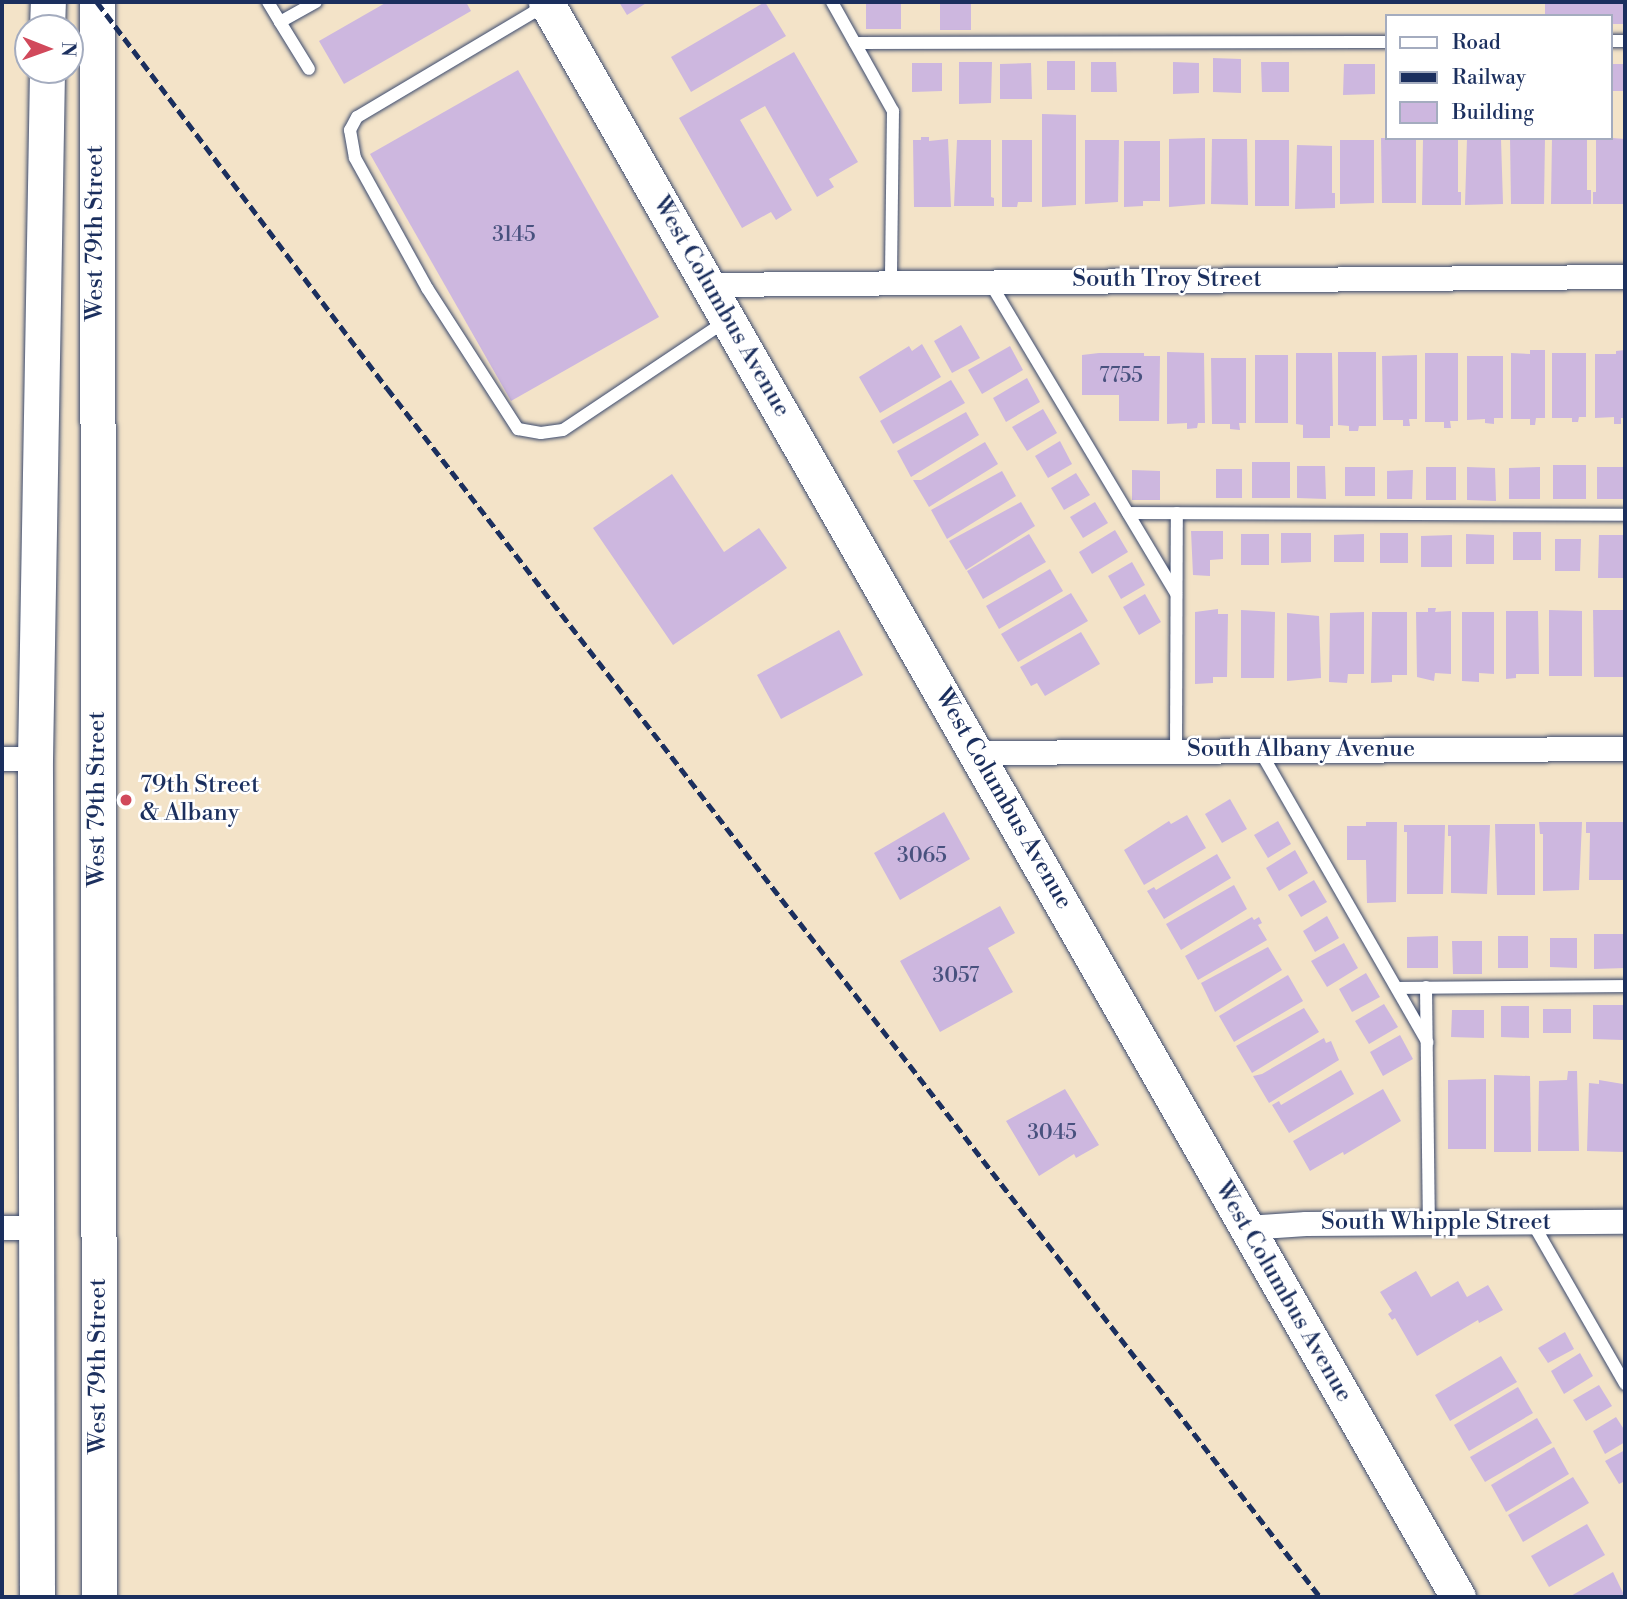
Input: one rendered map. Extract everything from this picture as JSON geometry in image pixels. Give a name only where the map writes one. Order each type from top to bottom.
[{"type":"main road","name":"West 79th Street","points":[[97,2],[99,1597]]},
{"type":"main road","name":"West Columbus Avenue","points":[[547,3],[1458,1597]]},
{"type":"main road","name":"West 79th Street","points":[[37,1597],[18,1228],[18,759],[46,84]]},
{"type":"street","name":"South Troy Street","points":[[708,285],[891,281],[1625,277]]},
{"type":"street","name":"South Albany Avenue","points":[[977,753],[1625,750]]},
{"type":"street","name":"South Whipple Street","points":[[1247,1228],[1429,1222],[1625,1222]]},
{"type":"lane","points":[[268,2],[309,69]]},
{"type":"lane","points":[[280,22],[316,2]]},
{"type":"lane","points":[[832,2],[893,111],[891,281]]},
{"type":"lane","points":[[547,3],[356,117],[350,130],[355,158],[427,288],[518,429],[541,433],[563,430],[728,320]]},
{"type":"lane","points":[[855,43],[1386,41]]},
{"type":"lane","points":[[989,281],[1176,593]]},
{"type":"lane","points":[[1128,513],[1625,514]]},
{"type":"lane","points":[[1175,751],[1177,513]]},
{"type":"lane","points":[[1260,751],[1427,1042]]},
{"type":"lane","points":[[1398,988],[1625,986]]},
{"type":"lane","points":[[1426,987],[1429,1222]]},
{"type":"lane","points":[[1531,1222],[1625,1384]]},
{"type":"building","points":[[387,2],[466,2],[471,11],[344,84],[319,41]]},
{"type":"building","points":[[619,2],[648,2],[627,15]]},
{"type":"building","points":[[765,2],[786,36],[691,92],[671,57]]},
{"type":"building","points":[[866,2],[901,2],[901,29],[866,29]]},
{"type":"building","points":[[940,2],[971,2],[971,30],[940,30]]},
{"type":"building","points":[[1545,2],[1625,2],[1625,24],[1613,24],[1613,14],[1545,14]]},
{"type":"building","points":[[794,52],[858,162],[829,179],[834,187],[817,197],[765,106],[740,120],[792,210],[776,220],[771,212],[742,228],[679,118]]},
{"type":"building","points":[[1213,58],[1241,59],[1241,93],[1213,92]]},
{"type":"building","points":[[1047,61],[1075,61],[1075,90],[1047,90]]},
{"type":"building","points":[[959,62],[992,62],[991,103],[959,104]]},
{"type":"building","points":[[1091,62],[1116,62],[1117,92],[1091,92]]},
{"type":"building","points":[[1173,62],[1199,63],[1199,93],[1173,94]]},
{"type":"building","points":[[1261,62],[1289,62],[1289,92],[1262,92]]},
{"type":"building","points":[[912,63],[942,63],[942,91],[912,92]]},
{"type":"building","points":[[1031,63],[1032,99],[1000,99],[1000,64]]},
{"type":"building","points":[[1344,64],[1375,64],[1375,94],[1343,95]]},
{"type":"building","points":[[1613,64],[1625,64],[1625,91],[1613,91]]},
{"type":"building","points":[[518,70],[659,317],[511,401],[370,154]]},
{"type":"building","points":[[1042,114],[1076,115],[1076,205],[1042,207]]},
{"type":"building","points":[[921,137],[929,137],[929,141],[948,139],[951,207],[914,207],[913,140],[921,140]]},
{"type":"building","points":[[1205,138],[1205,204],[1169,207],[1169,139]]},
{"type":"building","points":[[1381,138],[1416,140],[1416,203],[1382,203]]},
{"type":"building","points":[[1212,139],[1247,139],[1248,205],[1211,204]]},
{"type":"building","points":[[1625,139],[1625,204],[1593,204],[1593,192],[1596,192],[1596,140]]},
{"type":"building","points":[[957,140],[991,140],[991,197],[994,198],[994,206],[954,206]]},
{"type":"building","points":[[1002,140],[1032,140],[1032,202],[1018,202],[1017,207],[1002,207]]},
{"type":"building","points":[[1085,140],[1119,140],[1118,202],[1085,204]]},
{"type":"building","points":[[1255,140],[1289,140],[1289,206],[1255,206]]},
{"type":"building","points":[[1340,140],[1374,140],[1374,203],[1340,204]]},
{"type":"building","points":[[1423,140],[1458,140],[1458,192],[1461,192],[1461,205],[1422,205]]},
{"type":"building","points":[[1467,140],[1501,140],[1503,204],[1465,205]]},
{"type":"building","points":[[1510,140],[1545,140],[1544,204],[1511,204]]},
{"type":"building","points":[[1552,140],[1587,140],[1587,190],[1591,190],[1591,204],[1551,204]]},
{"type":"building","points":[[1124,141],[1160,141],[1160,201],[1143,201],[1143,206],[1124,207]]},
{"type":"building","points":[[1297,145],[1332,146],[1332,193],[1335,193],[1335,208],[1295,209]]},
{"type":"building","points":[[961,325],[980,358],[952,373],[934,341]]},
{"type":"building","points":[[922,344],[941,377],[880,413],[859,377],[909,346],[912,351]]},
{"type":"building","points":[[1010,346],[1023,370],[982,394],[968,370]]},
{"type":"building","points":[[1530,350],[1545,350],[1545,418],[1536,418],[1535,425],[1530,425],[1530,419],[1511,419],[1511,353],[1530,354]]},
{"type":"building","points":[[1625,350],[1625,418],[1621,418],[1621,424],[1614,424],[1614,417],[1595,418],[1595,354],[1616,354],[1616,351]]},
{"type":"building","points":[[1167,352],[1204,353],[1205,423],[1198,423],[1197,428],[1187,429],[1187,423],[1167,424]]},
{"type":"building","points":[[1338,352],[1376,352],[1376,426],[1359,426],[1358,431],[1349,431],[1349,426],[1338,425]]},
{"type":"building","points":[[1144,353],[1144,356],[1160,356],[1159,421],[1119,421],[1119,395],[1082,395],[1082,355]]},
{"type":"building","points":[[1296,353],[1332,353],[1333,426],[1330,426],[1330,438],[1303,438],[1303,425],[1296,424]]},
{"type":"building","points":[[1425,353],[1458,353],[1458,421],[1450,421],[1451,428],[1444,428],[1444,422],[1425,422]]},
{"type":"building","points":[[1552,353],[1586,353],[1586,417],[1579,417],[1578,422],[1572,422],[1572,418],[1552,418]]},
{"type":"building","points":[[1255,355],[1288,355],[1288,423],[1255,423]]},
{"type":"building","points":[[1417,355],[1417,419],[1409,419],[1410,426],[1403,426],[1403,420],[1383,420],[1382,356]]},
{"type":"building","points":[[1467,356],[1503,356],[1503,418],[1494,418],[1494,424],[1485,423],[1485,419],[1467,420]]},
{"type":"building","points":[[1211,358],[1246,358],[1246,423],[1239,423],[1240,430],[1230,429],[1230,424],[1212,424]]},
{"type":"building","points":[[1027,378],[1040,402],[1006,422],[993,398]]},
{"type":"building","points":[[951,380],[965,403],[893,444],[880,421]]},
{"type":"building","points":[[1043,409],[1057,433],[1027,451],[1012,427]]},
{"type":"building","points":[[966,412],[979,435],[911,477],[897,451]]},
{"type":"building","points":[[1060,441],[1072,464],[1048,478],[1035,456]]},
{"type":"building","points":[[985,442],[998,464],[929,507],[913,480],[921,480]]},
{"type":"building","points":[[1252,462],[1290,462],[1290,498],[1252,498]]},
{"type":"building","points":[[1553,465],[1586,465],[1586,499],[1553,499]]},
{"type":"building","points":[[1297,466],[1325,466],[1326,499],[1297,498]]},
{"type":"building","points":[[1345,467],[1375,467],[1375,496],[1345,496]]},
{"type":"building","points":[[1426,467],[1456,467],[1456,500],[1426,500]]},
{"type":"building","points":[[1467,467],[1495,468],[1496,501],[1467,500]]},
{"type":"building","points":[[1540,467],[1540,499],[1509,499],[1509,468]]},
{"type":"building","points":[[1597,467],[1624,467],[1625,499],[1597,499]]},
{"type":"building","points":[[1216,469],[1242,469],[1242,498],[1216,498]]},
{"type":"building","points":[[1132,470],[1160,471],[1160,500],[1132,500]]},
{"type":"building","points":[[1413,470],[1412,499],[1387,499],[1387,471]]},
{"type":"building","points":[[1002,471],[1016,496],[947,539],[931,510]]},
{"type":"building","points":[[1076,473],[1090,495],[1064,510],[1051,488]]},
{"type":"building","points":[[672,474],[724,552],[759,528],[787,568],[673,645],[593,528]]},
{"type":"building","points":[[1021,502],[1035,526],[966,570],[949,541]]},
{"type":"building","points":[[1095,502],[1108,523],[1083,538],[1070,517]]},
{"type":"building","points":[[1115,530],[1128,552],[1092,574],[1079,552]]},
{"type":"building","points":[[1191,531],[1223,531],[1223,559],[1210,560],[1210,576],[1193,575]]},
{"type":"building","points":[[1513,532],[1541,532],[1541,560],[1513,560]]},
{"type":"building","points":[[1281,533],[1311,533],[1311,562],[1281,563]]},
{"type":"building","points":[[1380,533],[1408,533],[1408,563],[1380,563]]},
{"type":"building","points":[[1029,534],[1046,562],[983,599],[967,571]]},
{"type":"building","points":[[1241,534],[1269,534],[1269,565],[1241,565]]},
{"type":"building","points":[[1364,534],[1364,562],[1334,562],[1334,535]]},
{"type":"building","points":[[1466,534],[1494,535],[1494,564],[1466,564]]},
{"type":"building","points":[[1452,535],[1452,567],[1421,567],[1421,536]]},
{"type":"building","points":[[1599,535],[1625,535],[1625,578],[1598,578]]},
{"type":"building","points":[[1555,539],[1581,539],[1580,571],[1555,571]]},
{"type":"building","points":[[1132,562],[1145,585],[1121,599],[1108,576]]},
{"type":"building","points":[[1050,569],[1063,591],[999,629],[986,606]]},
{"type":"building","points":[[1071,593],[1088,621],[1018,662],[1001,634]]},
{"type":"building","points":[[1145,594],[1161,622],[1139,635],[1123,607]]},
{"type":"building","points":[[1428,608],[1436,608],[1435,612],[1451,611],[1451,674],[1435,673],[1434,681],[1417,677],[1416,612],[1428,612]]},
{"type":"building","points":[[1218,609],[1218,614],[1228,614],[1227,677],[1213,677],[1213,683],[1195,684],[1195,612]]},
{"type":"building","points":[[1241,610],[1275,612],[1274,678],[1241,678]]},
{"type":"building","points":[[1549,610],[1582,611],[1582,676],[1549,676]]},
{"type":"building","points":[[1593,610],[1625,610],[1625,677],[1594,677]]},
{"type":"building","points":[[1506,611],[1538,611],[1539,674],[1516,674],[1516,678],[1506,679]]},
{"type":"building","points":[[1364,612],[1364,674],[1348,674],[1347,683],[1329,682],[1330,613]]},
{"type":"building","points":[[1372,612],[1407,612],[1407,675],[1392,675],[1392,682],[1371,683]]},
{"type":"building","points":[[1462,612],[1494,612],[1494,674],[1479,673],[1479,682],[1462,681]]},
{"type":"building","points":[[1287,613],[1319,616],[1321,678],[1287,681]]},
{"type":"building","points":[[839,630],[863,675],[781,719],[757,675]]},
{"type":"building","points":[[1081,632],[1100,664],[1045,696],[1037,683],[1031,686],[1020,667]]},
{"type":"building","points":[[1230,799],[1247,829],[1222,843],[1205,814]]},
{"type":"building","points":[[944,812],[970,859],[900,900],[874,853]]},
{"type":"building","points":[[1187,815],[1206,848],[1144,885],[1124,850],[1169,821],[1171,824]]},
{"type":"building","points":[[1278,821],[1291,844],[1268,858],[1254,835]]},
{"type":"building","points":[[1366,822],[1397,822],[1396,902],[1367,903],[1366,860],[1347,860],[1347,826],[1366,826]]},
{"type":"building","points":[[1539,822],[1582,822],[1579,890],[1543,891],[1543,834],[1540,834]]},
{"type":"building","points":[[1586,822],[1625,822],[1624,880],[1589,880],[1590,833],[1586,833]]},
{"type":"building","points":[[1495,824],[1535,824],[1535,895],[1497,895]]},
{"type":"building","points":[[1404,825],[1445,825],[1443,894],[1407,894],[1407,832],[1404,832]]},
{"type":"building","points":[[1448,825],[1490,825],[1487,894],[1451,893],[1451,836],[1448,836]]},
{"type":"building","points":[[1295,850],[1308,873],[1279,891],[1266,868]]},
{"type":"building","points":[[1217,854],[1231,878],[1164,919],[1147,891],[1154,887],[1156,890]]},
{"type":"building","points":[[1314,880],[1327,902],[1301,917],[1288,895]]},
{"type":"building","points":[[1234,885],[1247,909],[1181,950],[1166,924]]},
{"type":"building","points":[[1000,906],[1015,933],[988,948],[1013,992],[940,1032],[900,961]]},
{"type":"building","points":[[1327,916],[1339,938],[1315,952],[1303,931]]},
{"type":"building","points":[[1252,917],[1254,920],[1259,917],[1262,923],[1258,925],[1267,940],[1198,980],[1185,956]]},
{"type":"building","points":[[1594,934],[1625,934],[1625,968],[1594,969]]},
{"type":"building","points":[[1438,936],[1438,968],[1407,968],[1407,937]]},
{"type":"building","points":[[1498,936],[1528,936],[1528,968],[1498,968]]},
{"type":"building","points":[[1550,938],[1577,938],[1577,968],[1550,967]]},
{"type":"building","points":[[1452,941],[1482,941],[1482,974],[1453,974]]},
{"type":"building","points":[[1344,943],[1358,968],[1327,987],[1311,961]]},
{"type":"building","points":[[1268,947],[1282,970],[1215,1012],[1201,983]]},
{"type":"building","points":[[1366,973],[1380,997],[1352,1012],[1339,989]]},
{"type":"building","points":[[1288,975],[1303,1001],[1234,1042],[1219,1016]]},
{"type":"building","points":[[1384,1004],[1398,1027],[1369,1044],[1355,1021]]},
{"type":"building","points":[[1593,1005],[1623,1005],[1623,1040],[1593,1039]]},
{"type":"building","points":[[1501,1006],[1529,1006],[1529,1038],[1501,1037]]},
{"type":"building","points":[[1304,1008],[1319,1032],[1252,1073],[1236,1046]]},
{"type":"building","points":[[1543,1009],[1571,1009],[1571,1033],[1543,1033]]},
{"type":"building","points":[[1452,1010],[1484,1010],[1484,1038],[1451,1037]]},
{"type":"building","points":[[1400,1035],[1413,1059],[1383,1076],[1370,1052]]},
{"type":"building","points":[[1324,1038],[1326,1043],[1331,1041],[1339,1060],[1269,1103],[1253,1076],[1262,1074]]},
{"type":"building","points":[[1341,1070],[1354,1094],[1289,1133],[1272,1105],[1279,1101],[1281,1105]]},
{"type":"building","points":[[1568,1071],[1577,1071],[1579,1151],[1538,1151],[1539,1081],[1567,1080]]},
{"type":"building","points":[[1494,1075],[1530,1076],[1531,1152],[1494,1152]]},
{"type":"building","points":[[1486,1079],[1486,1149],[1448,1149],[1448,1080]]},
{"type":"building","points":[[1599,1080],[1623,1084],[1625,1152],[1587,1151],[1589,1083],[1599,1084]]},
{"type":"building","points":[[1065,1089],[1099,1145],[1076,1158],[1074,1154],[1039,1176],[1006,1121]]},
{"type":"building","points":[[1383,1089],[1401,1121],[1344,1155],[1343,1152],[1310,1171],[1293,1141]]},
{"type":"building","points":[[1416,1271],[1431,1297],[1458,1281],[1467,1297],[1488,1285],[1503,1310],[1479,1323],[1478,1320],[1417,1356],[1395,1318],[1392,1320],[1388,1314],[1392,1311],[1380,1292]]},
{"type":"building","points":[[1565,1332],[1574,1349],[1548,1363],[1538,1348]]},
{"type":"building","points":[[1580,1353],[1593,1376],[1564,1394],[1551,1371]]},
{"type":"building","points":[[1501,1356],[1517,1382],[1450,1421],[1435,1395]]},
{"type":"building","points":[[1599,1385],[1612,1406],[1586,1421],[1573,1400]]},
{"type":"building","points":[[1518,1387],[1533,1413],[1469,1451],[1454,1425]]},
{"type":"building","points":[[1616,1417],[1625,1431],[1625,1442],[1605,1454],[1593,1431]]},
{"type":"building","points":[[1537,1418],[1552,1443],[1485,1482],[1470,1457]]},
{"type":"building","points":[[1554,1447],[1569,1474],[1506,1512],[1491,1485]]},
{"type":"building","points":[[1625,1450],[1625,1481],[1619,1484],[1605,1461]]},
{"type":"building","points":[[1573,1477],[1589,1503],[1523,1542],[1508,1515]]},
{"type":"building","points":[[1587,1524],[1605,1555],[1549,1587],[1531,1556]]},
{"type":"building","points":[[1613,1572],[1625,1597],[1569,1597]]},
{"type":"railway","points":[[97,2],[387,388],[1320,1597]]},
{"type":"place","name":"79th Street & Albany","points":[[126,800]]}]
